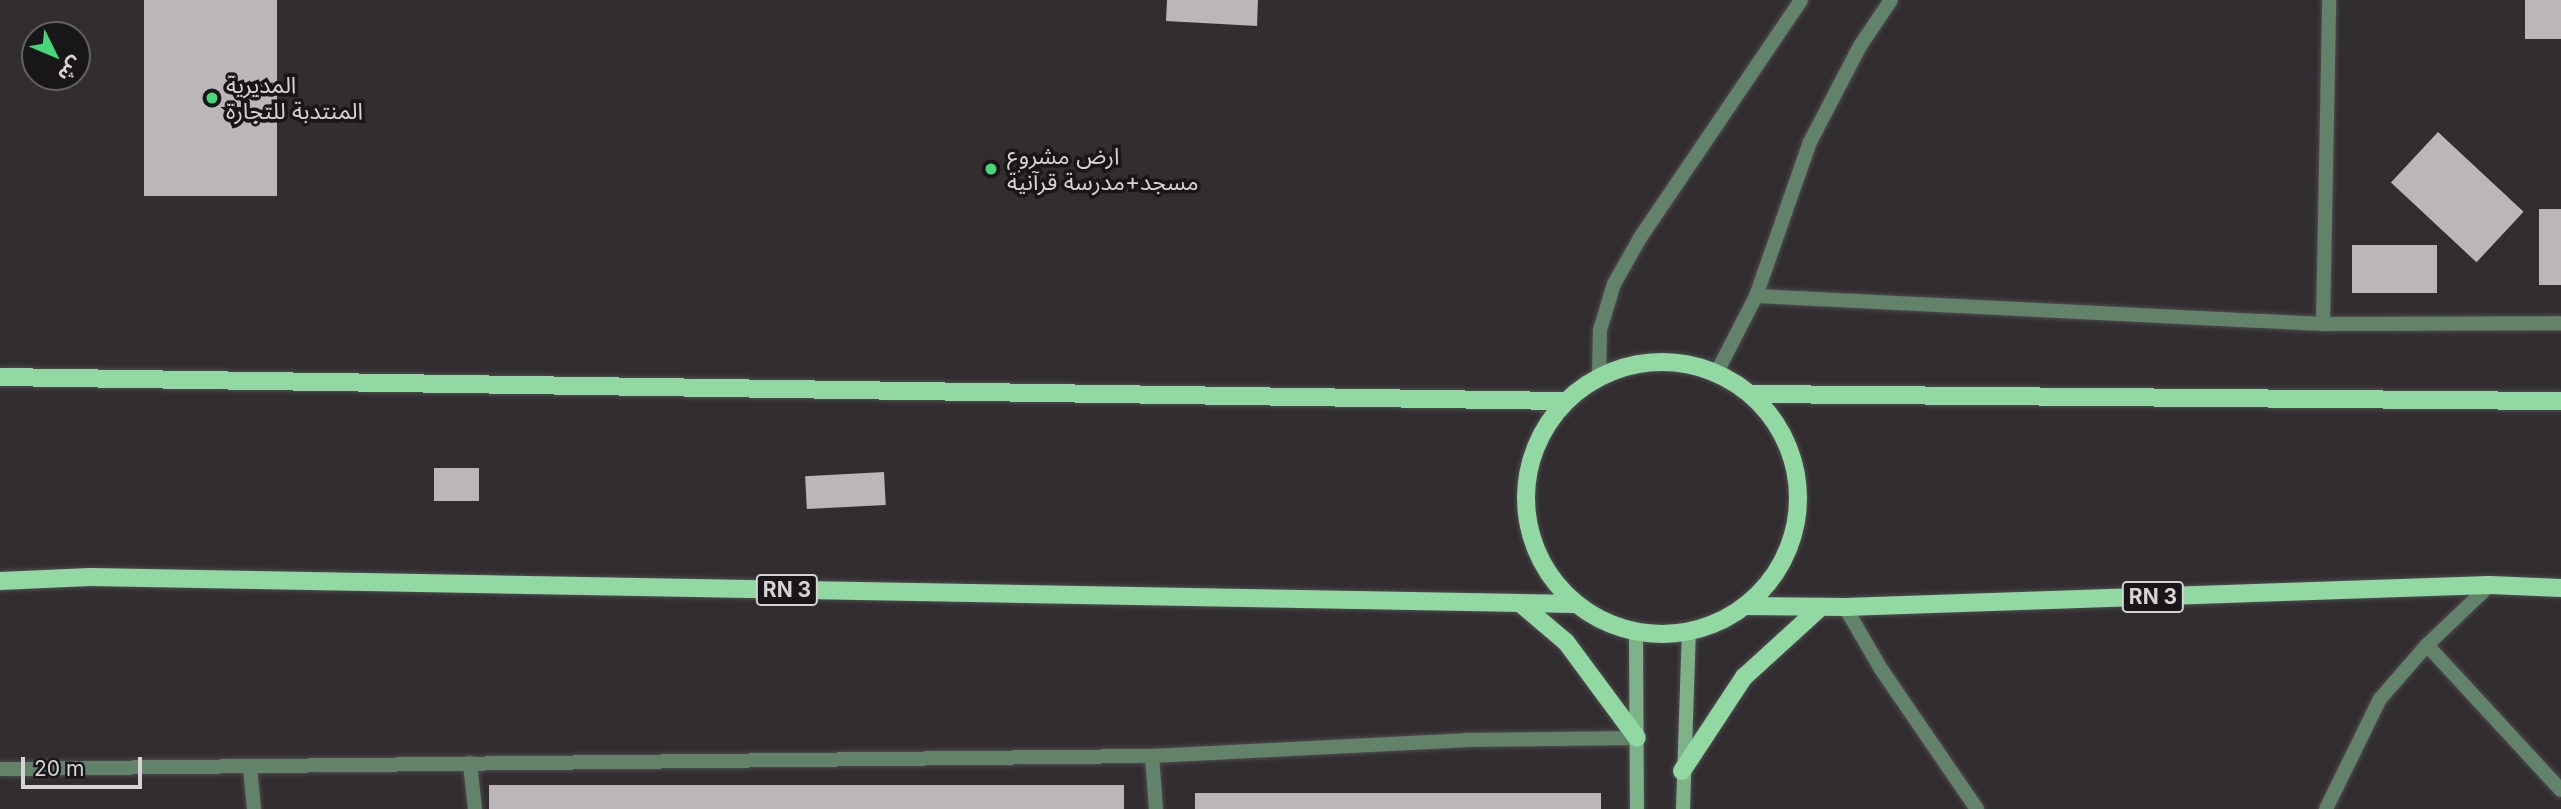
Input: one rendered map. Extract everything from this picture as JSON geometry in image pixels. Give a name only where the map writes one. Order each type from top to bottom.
[{"type":"main road","points":[[1678,362],[1717,372],[1752,394],[1778,424],[1794,460],[1799,501],[1792,541],[1774,577],[1746,606],[1709,626],[1689,632],[1636,632],[1603,622],[1574,604],[1545,569],[1528,527],[1526,481],[1539,438],[1566,401],[1599,377],[1637,363],[1678,362]]},
{"type":"main road","points":[[0,377],[1566,401]]},
{"type":"main road","points":[[1752,394],[2561,401]]},
{"type":"main road","name":"RN 3","points":[[0,581],[90,577],[1574,604]]},
{"type":"main road","name":"RN 3","points":[[1746,606],[1846,607],[2490,585],[2561,588]]},
{"type":"main road","points":[[1521,604],[1566,642],[1637,738]]},
{"type":"main road","points":[[1682,771],[1744,677],[1821,607]]},
{"type":"main road","points":[[1636,632],[1637,809]]},
{"type":"main road","points":[[1683,809],[1682,771],[1689,632]]},
{"type":"street","points":[[1599,377],[1600,330],[1615,284],[1640,238],[1801,0]]},
{"type":"street","points":[[1717,372],[1756,296],[1810,142],[1860,46],[1891,0]]},
{"type":"street","points":[[2323,324],[2329,0]]},
{"type":"street","points":[[1756,296],[2323,324],[2561,323]]},
{"type":"street","points":[[2326,809],[2380,699],[2427,645],[2490,585]]},
{"type":"street","points":[[1846,607],[1881,669],[1977,809]]},
{"type":"street","points":[[2427,645],[2561,790]]},
{"type":"street","points":[[0,769],[1152,756],[1465,740],[1637,738]]},
{"type":"street","points":[[1152,756],[1156,809]]},
{"type":"street","points":[[470,763],[475,809]]},
{"type":"street","points":[[250,768],[254,809]]},
{"type":"building","name":"المديرية المنتدبة للتجارة","points":[[144,0],[277,0],[277,196],[144,196]]},
{"type":"building","points":[[1167,0],[1258,0],[1257,26],[1166,21]]},
{"type":"building","points":[[2525,0],[2561,0],[2561,39],[2525,39]]},
{"type":"building","points":[[2438,132],[2524,212],[2477,262],[2391,182]]},
{"type":"building","points":[[2539,209],[2561,209],[2561,285],[2539,285]]},
{"type":"building","points":[[2352,245],[2437,245],[2437,293],[2352,293]]},
{"type":"building","points":[[434,468],[479,468],[479,501],[434,501]]},
{"type":"building","points":[[884,472],[886,505],[807,509],[805,476]]},
{"type":"building","points":[[489,785],[1124,785],[1124,809],[489,809]]},
{"type":"building","points":[[1195,793],[1601,793],[1601,809],[1195,809]]},
{"type":"place","name":"المديرية المنتدبة للتجارة","points":[[212,98]]},
{"type":"place","name":"ارض مشروع مسجد+مدرسة قرآنية","points":[[991,169]]}]
